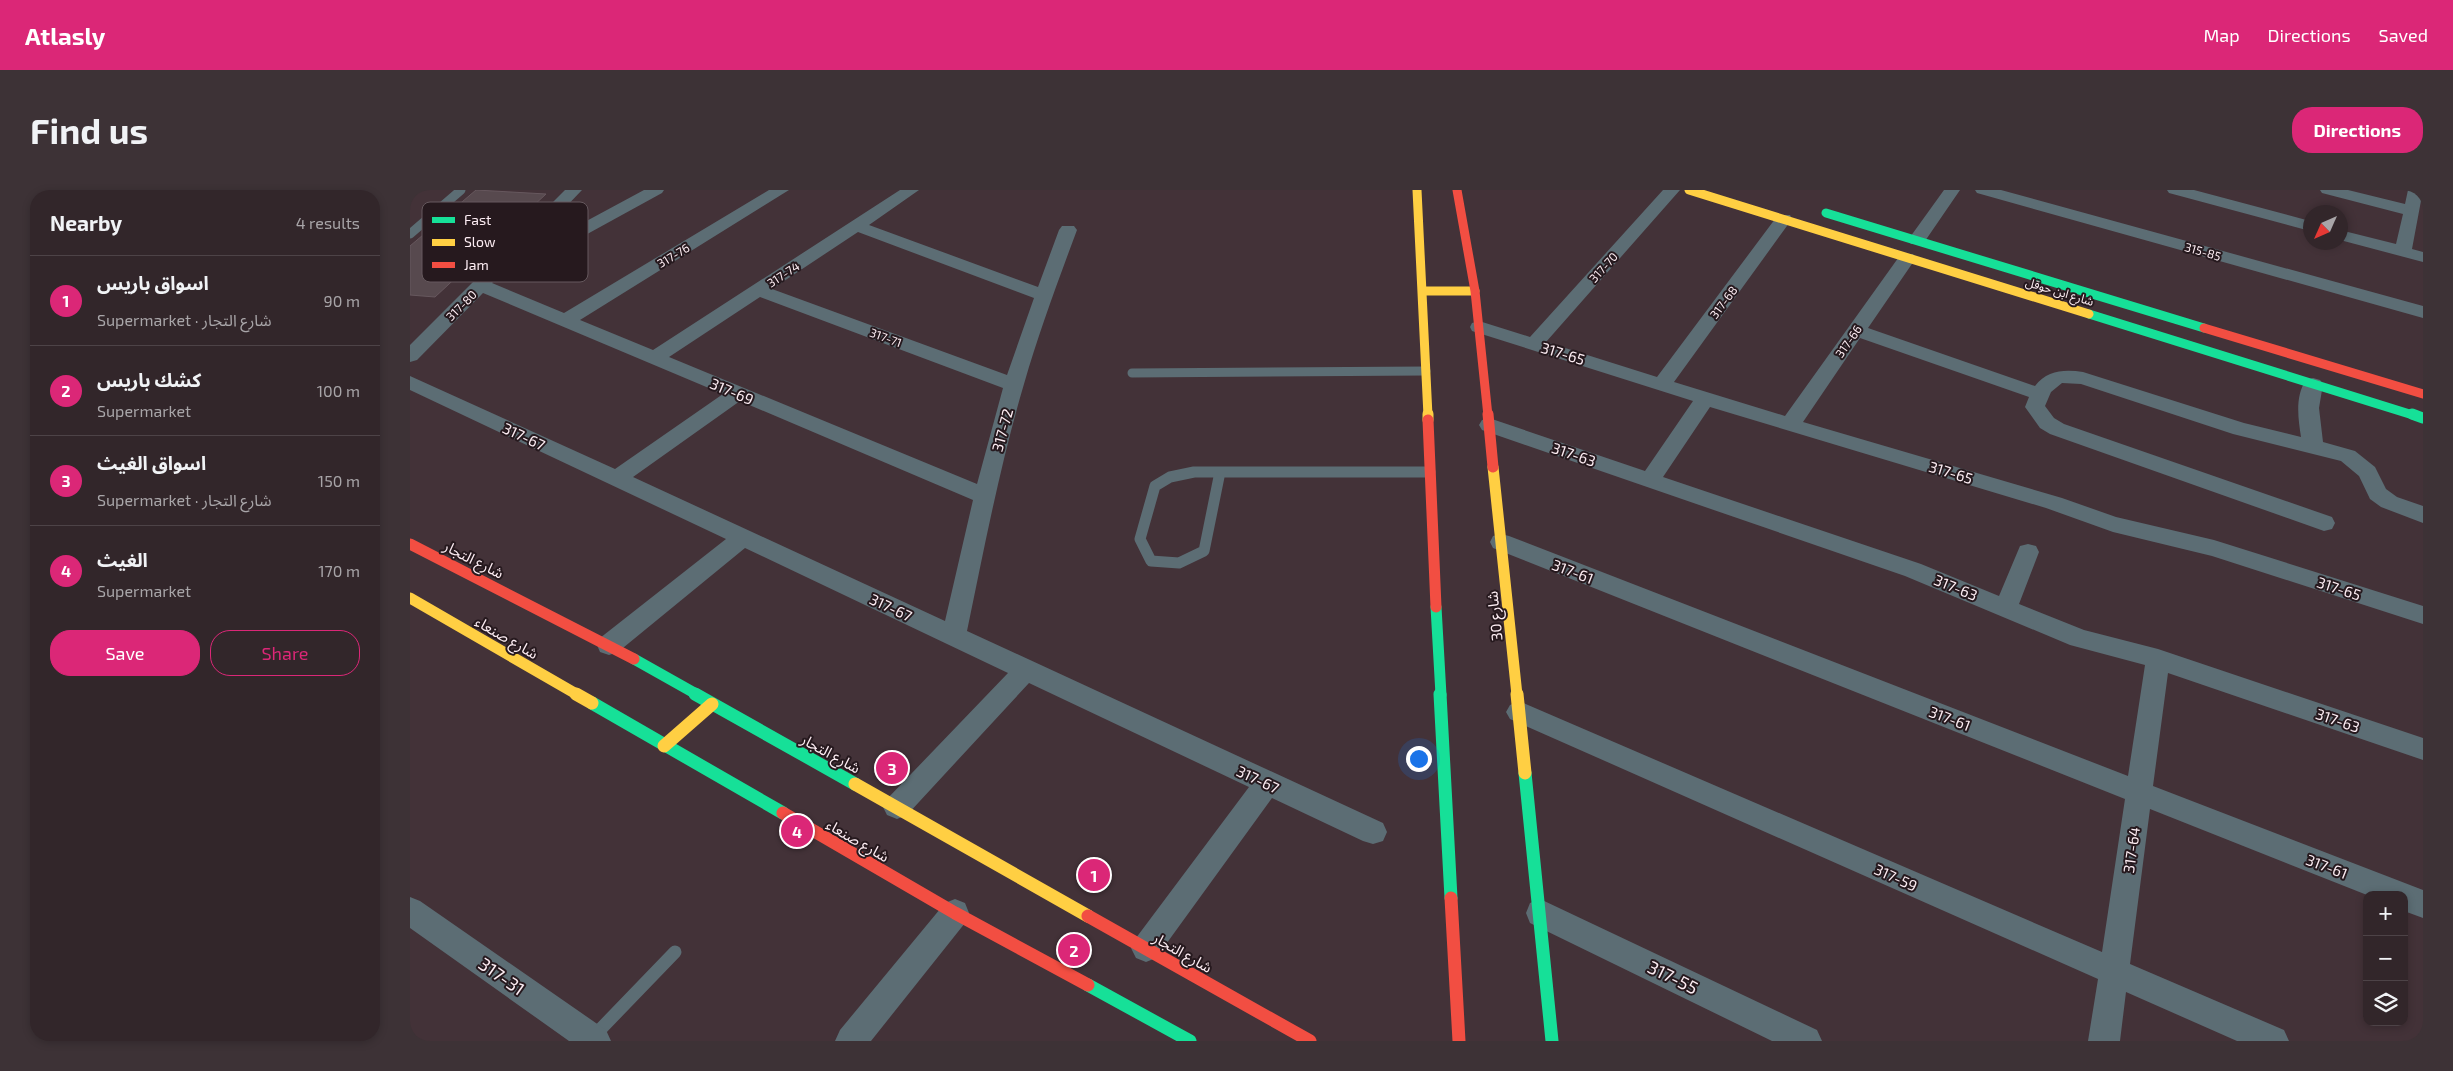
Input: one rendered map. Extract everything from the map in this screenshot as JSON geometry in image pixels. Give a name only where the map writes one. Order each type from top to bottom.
[{"type":"street","name":"317-80","points":[[562,202],[574,190]]},
{"type":"street","points":[[588,227],[656,190]]},
{"type":"street","name":"317-76","points":[[565,321],[781,190]]},
{"type":"street","name":"317-74","points":[[654,358],[911,190]]},
{"type":"street","points":[[1416,190],[1423,291],[1430,472],[1459,1041]]},
{"type":"street","name":"شارع 30","points":[[1457,190],[1475,291],[1552,1041]]},
{"type":"street","name":"317-70","points":[[1534,344],[1672,190]]},
{"type":"street","name":"شارع ابن حوقل","points":[[1689,190],[2423,418]]},
{"type":"street","points":[[1917,240],[1952,190]]},
{"type":"street","name":"315-85","points":[[1983,190],[2423,312]]},
{"type":"street","points":[[2175,190],[2303,224]]},
{"type":"street","points":[[2328,190],[2411,210]]},
{"type":"street","points":[[2403,251],[2416,190]]},
{"type":"street","name":"شارع ابن حوقل","points":[[1815,209],[2423,394]]},
{"type":"street","name":"317-68","points":[[1662,384],[1784,219]]},
{"type":"street","points":[[856,226],[1043,295]]},
{"type":"street","name":"317-72","points":[[954,636],[984,496],[1014,385],[1043,295],[1068,230]]},
{"type":"street","points":[[2348,236],[2423,257]]},
{"type":"street","name":"317-66","points":[[1790,425],[1907,258]]},
{"type":"street","name":"317-80","points":[[410,356],[483,282]]},
{"type":"street","points":[[480,285],[486,282]]},
{"type":"street","name":"317-69","points":[[480,285],[984,496]]},
{"type":"street","name":"317-71","points":[[758,290],[1014,385]]},
{"type":"street","points":[[1423,291],[1475,291]]},
{"type":"street","name":"317-65","points":[[1479,327],[1790,425],[2054,503],[2113,524],[2214,548],[2423,615]]},
{"type":"street","points":[[1856,330],[2039,394]]},
{"type":"street","points":[[2324,523],[2057,429],[2039,415],[2036,407],[2039,394],[2048,382],[2054,378],[2068,376],[2083,378],[2240,429],[2348,456],[2367,472],[2378,494],[2389,502],[2423,515]]},
{"type":"street","points":[[2377,404],[2380,381]]},
{"type":"street","name":"317-67","points":[[410,382],[1373,832]]},
{"type":"street","points":[[2313,384],[2308,399],[2307,419],[2314,448]]},
{"type":"street","points":[[616,479],[738,393]]},
{"type":"street","points":[[1650,480],[1706,398]]},
{"type":"street","name":"317-63","points":[[1489,425],[1913,570],[2079,638],[2158,659],[2423,748]]},
{"type":"street","points":[[610,645],[743,538]]},
{"type":"street","name":"317-61","points":[[1501,542],[2390,891]]},
{"type":"street","name":"شارع التجار","points":[[410,544],[610,645],[1310,1041]]},
{"type":"street","points":[[2006,608],[2028,552]]},
{"type":"street","name":"شارع صنعاء","points":[[410,598],[1159,1033],[1190,1041]]},
{"type":"street","name":"317-64","points":[[2104,1041],[2158,659]]},
{"type":"street","points":[[897,807],[1026,670]]},
{"type":"street","points":[[664,746],[712,704]]},
{"type":"street","name":"317-59","points":[[1519,712],[2273,1041]]},
{"type":"street","points":[[1146,948],[1267,783]]},
{"type":"street","points":[[2408,898],[2423,904]]},
{"type":"street","name":"317-31","points":[[410,910],[593,1040]]},
{"type":"street","points":[[850,1041],[955,913]]},
{"type":"street","name":"317-55","points":[[1540,913],[1806,1041]]},
{"type":"lane","points":[[447,202],[461,190]]},
{"type":"lane","points":[[410,234],[422,224]]},
{"type":"lane","points":[[1132,373],[1426,371]]},
{"type":"lane","points":[[1220,472],[1204,551],[1189,562],[1169,565],[1151,561],[1140,539],[1155,486],[1168,477],[1191,472],[1220,472],[1430,472]]},
{"type":"lane","points":[[593,1040],[675,952]]},
{"type":"building","points":[[476,190],[546,194],[537,202],[462,202]]},
{"type":"building","points":[[422,236],[422,282],[451,282],[435,297],[410,295],[410,246]]},
{"type":"traffic: fast","points":[[1826,213],[2204,328]]},
{"type":"traffic: fast","points":[[2089,314],[2423,418]]},
{"type":"traffic: fast","points":[[1436,607],[1451,898]]},
{"type":"traffic: fast","points":[[634,659],[855,784]]},
{"type":"traffic: fast","points":[[592,703],[783,813]]},
{"type":"traffic: fast","points":[[1525,773],[1552,1041]]},
{"type":"traffic: fast","points":[[1088,985],[1190,1041]]},
{"type":"traffic: slow","points":[[1417,190],[1428,420]]},
{"type":"traffic: slow","points":[[1689,190],[2089,314]]},
{"type":"traffic: slow","points":[[1423,291],[1475,291]]},
{"type":"traffic: slow","points":[[1493,467],[1525,773]]},
{"type":"traffic: slow","points":[[410,598],[592,703]]},
{"type":"traffic: slow","points":[[664,746],[712,704]]},
{"type":"traffic: slow","points":[[855,784],[1088,916]]},
{"type":"traffic: jam","points":[[1457,190],[1475,291],[1493,467]]},
{"type":"traffic: jam","points":[[2204,328],[2423,394]]},
{"type":"traffic: jam","points":[[1428,420],[1436,607]]},
{"type":"traffic: jam","points":[[410,544],[634,659]]},
{"type":"traffic: jam","points":[[783,813],[955,913],[1088,985]]},
{"type":"traffic: jam","points":[[1451,898],[1459,1041]]},
{"type":"traffic: jam","points":[[1088,916],[1310,1041]]},
{"type":"place","name":"اسواق الغيث","points":[[892,768]]},
{"type":"place","name":"الغيث","points":[[797,831]]},
{"type":"place","name":"اسواق باريس","points":[[1094,875]]},
{"type":"place","name":"كشك باريس","points":[[1074,950]]}]
